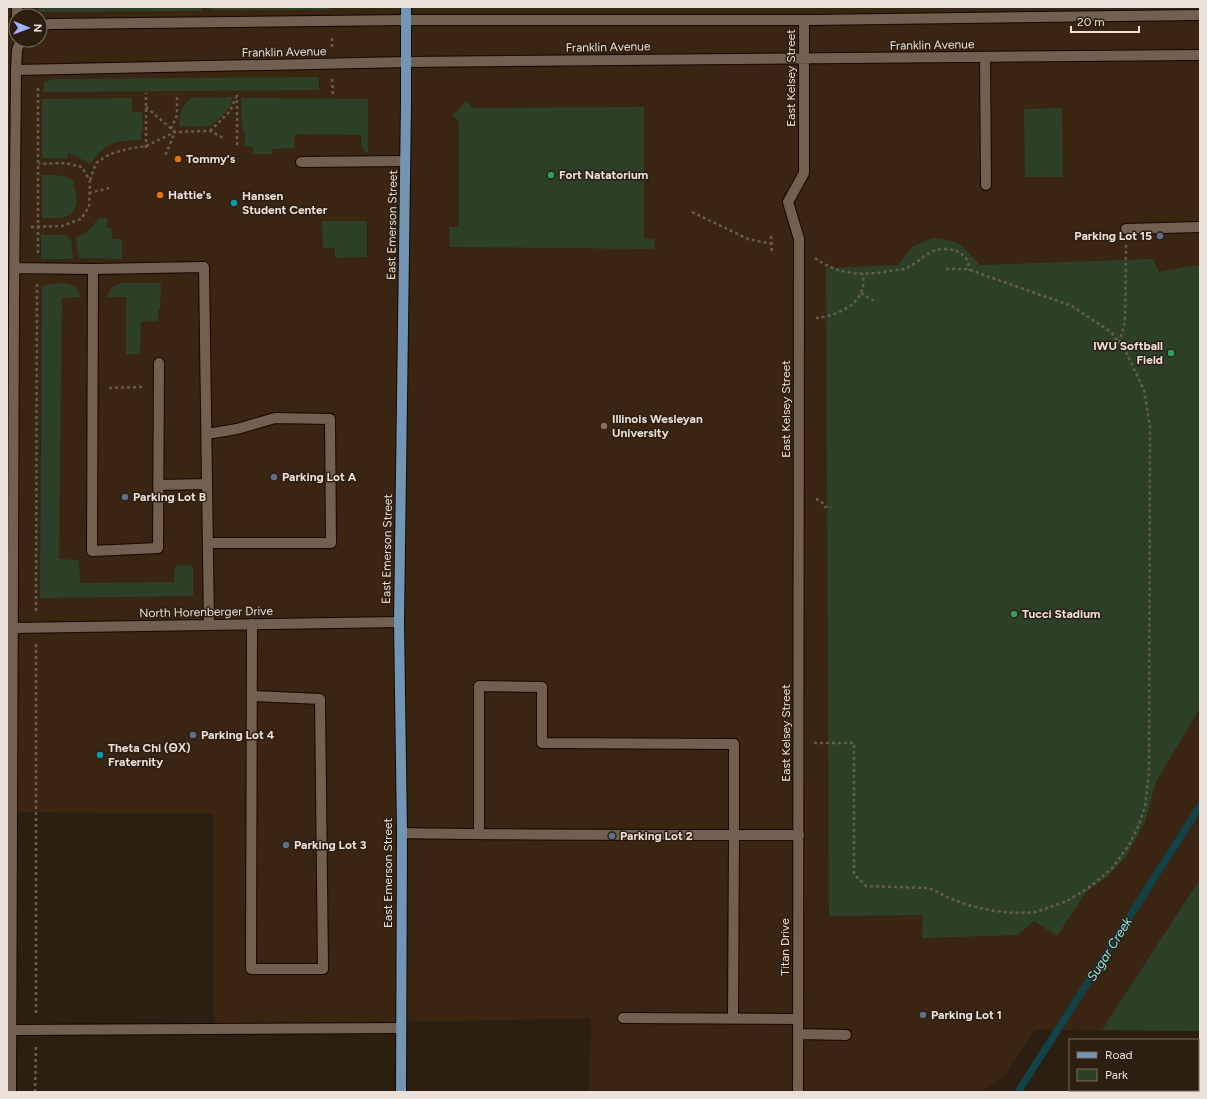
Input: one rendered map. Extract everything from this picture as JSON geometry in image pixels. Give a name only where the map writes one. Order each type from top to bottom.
[{"type":"main road","name":"East Emerson Street","points":[[401,1092],[402,833],[399,622],[407,62],[406,7]]},
{"type":"street","points":[[48,24],[406,20],[804,20],[1200,15]]},
{"type":"street","name":"East Kelsey Street","points":[[799,802],[799,239],[788,202],[804,172],[804,20]]},
{"type":"street","points":[[11,1092],[14,628],[10,574],[10,302],[14,268],[16,70],[18,48]]},
{"type":"street","name":"Franklin Avenue","points":[[16,70],[407,62],[1200,55]]},
{"type":"street","points":[[986,57],[986,186]]},
{"type":"street","points":[[301,162],[405,161]]},
{"type":"street","points":[[1126,229],[1200,227]]},
{"type":"street","points":[[14,268],[93,269],[204,267],[209,625]]},
{"type":"street","points":[[93,269],[92,551],[158,548],[159,363]]},
{"type":"street","points":[[207,434],[237,429],[275,418],[330,419],[331,543],[208,543]]},
{"type":"street","points":[[158,485],[207,484]]},
{"type":"street","name":"North Horenberger Drive","points":[[14,628],[399,622]]},
{"type":"street","points":[[252,624],[251,969],[322,969],[320,699],[252,696]]},
{"type":"street","points":[[479,834],[479,686],[542,687],[542,743],[734,744],[733,1019]]},
{"type":"street","name":"Titan Drive","points":[[798,1092],[799,802]]},
{"type":"street","points":[[402,833],[799,835]]},
{"type":"street","points":[[623,1018],[798,1019]]},
{"type":"street","points":[[12,1030],[401,1028]]},
{"type":"street","points":[[798,1034],[846,1035]]},
{"type":"path","points":[[332,30],[332,51]]},
{"type":"path","points":[[35,1092],[37,268],[39,70]]},
{"type":"path","points":[[332,76],[332,95]]},
{"type":"path","points":[[146,93],[146,147]]},
{"type":"path","points":[[171,129],[177,115],[177,94]]},
{"type":"path","points":[[210,131],[230,111],[237,95],[237,145]]},
{"type":"path","points":[[146,107],[175,132]]},
{"type":"path","points":[[14,226],[62,226],[81,219],[89,207],[90,181],[96,163],[110,154],[127,149],[146,147],[175,132],[210,131],[225,139]]},
{"type":"path","points":[[165,156],[175,132]]},
{"type":"path","points":[[39,164],[65,163],[82,167],[90,181]]},
{"type":"path","points":[[89,193],[109,188]]},
{"type":"path","points":[[692,212],[748,239],[772,244]]},
{"type":"path","points":[[1119,343],[1125,322],[1126,229]]},
{"type":"path","points":[[771,236],[772,253]]},
{"type":"path","points":[[799,253],[809,254],[828,266],[848,273],[862,274],[904,269],[936,250],[955,250],[963,254],[969,264],[969,270]]},
{"type":"path","points":[[799,743],[854,743],[854,874],[866,886],[929,888],[947,898],[978,908],[994,911],[1016,913],[1036,912],[1067,901],[1091,886],[1113,866],[1129,845],[1139,825],[1145,806],[1149,774],[1150,427],[1144,390],[1126,352],[1111,332],[1072,306],[969,270],[944,269]]},
{"type":"path","points":[[799,318],[832,315],[846,308],[856,300],[861,293],[862,274]]},
{"type":"path","points":[[861,293],[876,302]]},
{"type":"path","points":[[117,388],[135,388]]},
{"type":"shaded area","name":"Illinois Wesleyan University","points":[[7,7],[1200,7],[1200,1031],[1035,1030],[1006,1075],[982,1092],[589,1092],[591,1018],[373,1023],[214,1023],[213,814],[7,812]]},
{"type":"green space","points":[[202,7],[202,11],[48,12],[48,8],[39,8]]},
{"type":"green space","points":[[209,7],[330,7],[329,10],[210,10]]},
{"type":"green space","points":[[319,77],[319,90],[43,92],[44,82],[56,79]]},
{"type":"green space","points":[[232,97],[232,101],[227,110],[220,118],[208,127],[180,127],[179,119],[181,111],[191,98]]},
{"type":"green space","points":[[132,98],[132,112],[142,112],[143,131],[141,132],[141,140],[123,141],[111,144],[102,150],[90,164],[68,153],[67,159],[42,158],[42,99]]},
{"type":"green space","points":[[241,98],[368,99],[368,153],[364,151],[361,144],[361,135],[295,134],[294,148],[272,149],[272,154],[253,154],[253,147],[245,146],[245,132],[243,132],[242,126]]},
{"type":"green space","name":"Fort Natatorium","points":[[466,101],[473,108],[644,107],[644,238],[655,239],[654,249],[450,247],[449,227],[459,227],[459,122],[453,115]]},
{"type":"green space","points":[[1062,108],[1063,177],[1025,177],[1024,109]]},
{"type":"green space","points":[[42,175],[64,176],[75,182],[73,184],[76,192],[76,200],[75,207],[71,215],[60,218],[42,218]]},
{"type":"green space","points":[[99,218],[107,218],[107,228],[111,228],[112,239],[122,239],[122,259],[79,258],[76,238],[87,232]]},
{"type":"green space","points":[[322,221],[367,221],[367,257],[335,258],[335,248],[323,248]]},
{"type":"green space","points":[[67,234],[68,240],[71,239],[73,259],[41,259],[41,235]]},
{"type":"green space","name":"Tucci Stadium","points":[[933,238],[943,239],[960,245],[980,265],[1153,259],[1159,272],[1191,266],[1200,266],[1200,708],[1156,782],[1145,822],[1126,857],[1107,877],[1086,892],[1057,936],[1034,921],[1018,935],[922,938],[923,915],[829,916],[826,268],[898,265],[913,246]]},
{"type":"green space","points":[[60,283],[68,284],[76,288],[80,297],[62,298],[59,559],[79,561],[80,583],[174,582],[175,567],[177,565],[193,566],[193,596],[40,598],[42,286]]},
{"type":"green space","points":[[120,283],[161,283],[158,321],[141,322],[140,354],[126,354],[126,297],[107,297],[112,288]]},
{"type":"green space","points":[[1200,879],[1200,1031],[1102,1030]]},
{"type":"waterway","name":"Sugar Creek","points":[[1018,1092],[1200,806]]},
{"type":"place","name":"Tommy's","points":[[178,159]]},
{"type":"place","name":"Fort Natatorium","points":[[551,175]]},
{"type":"place","name":"Hattie's","points":[[160,195]]},
{"type":"place","name":"Hansen Student Center","points":[[234,203]]},
{"type":"place","name":"Parking Lot 15","points":[[1160,236]]},
{"type":"place","name":"IWU Softball Field","points":[[1171,353]]},
{"type":"place","name":"Illinois Wesleyan University","points":[[604,426]]},
{"type":"place","name":"Parking Lot A","points":[[274,477]]},
{"type":"place","name":"Parking Lot B","points":[[125,497]]},
{"type":"place","name":"Tucci Stadium","points":[[1014,614]]},
{"type":"place","name":"Parking Lot 4","points":[[193,735]]},
{"type":"place","name":"Theta Chi (ΘΧ) Fraternity","points":[[100,755]]},
{"type":"place","name":"Parking Lot 2","points":[[612,836]]},
{"type":"place","name":"Parking Lot 3","points":[[286,845]]},
{"type":"place","name":"Parking Lot 1","points":[[923,1015]]}]
